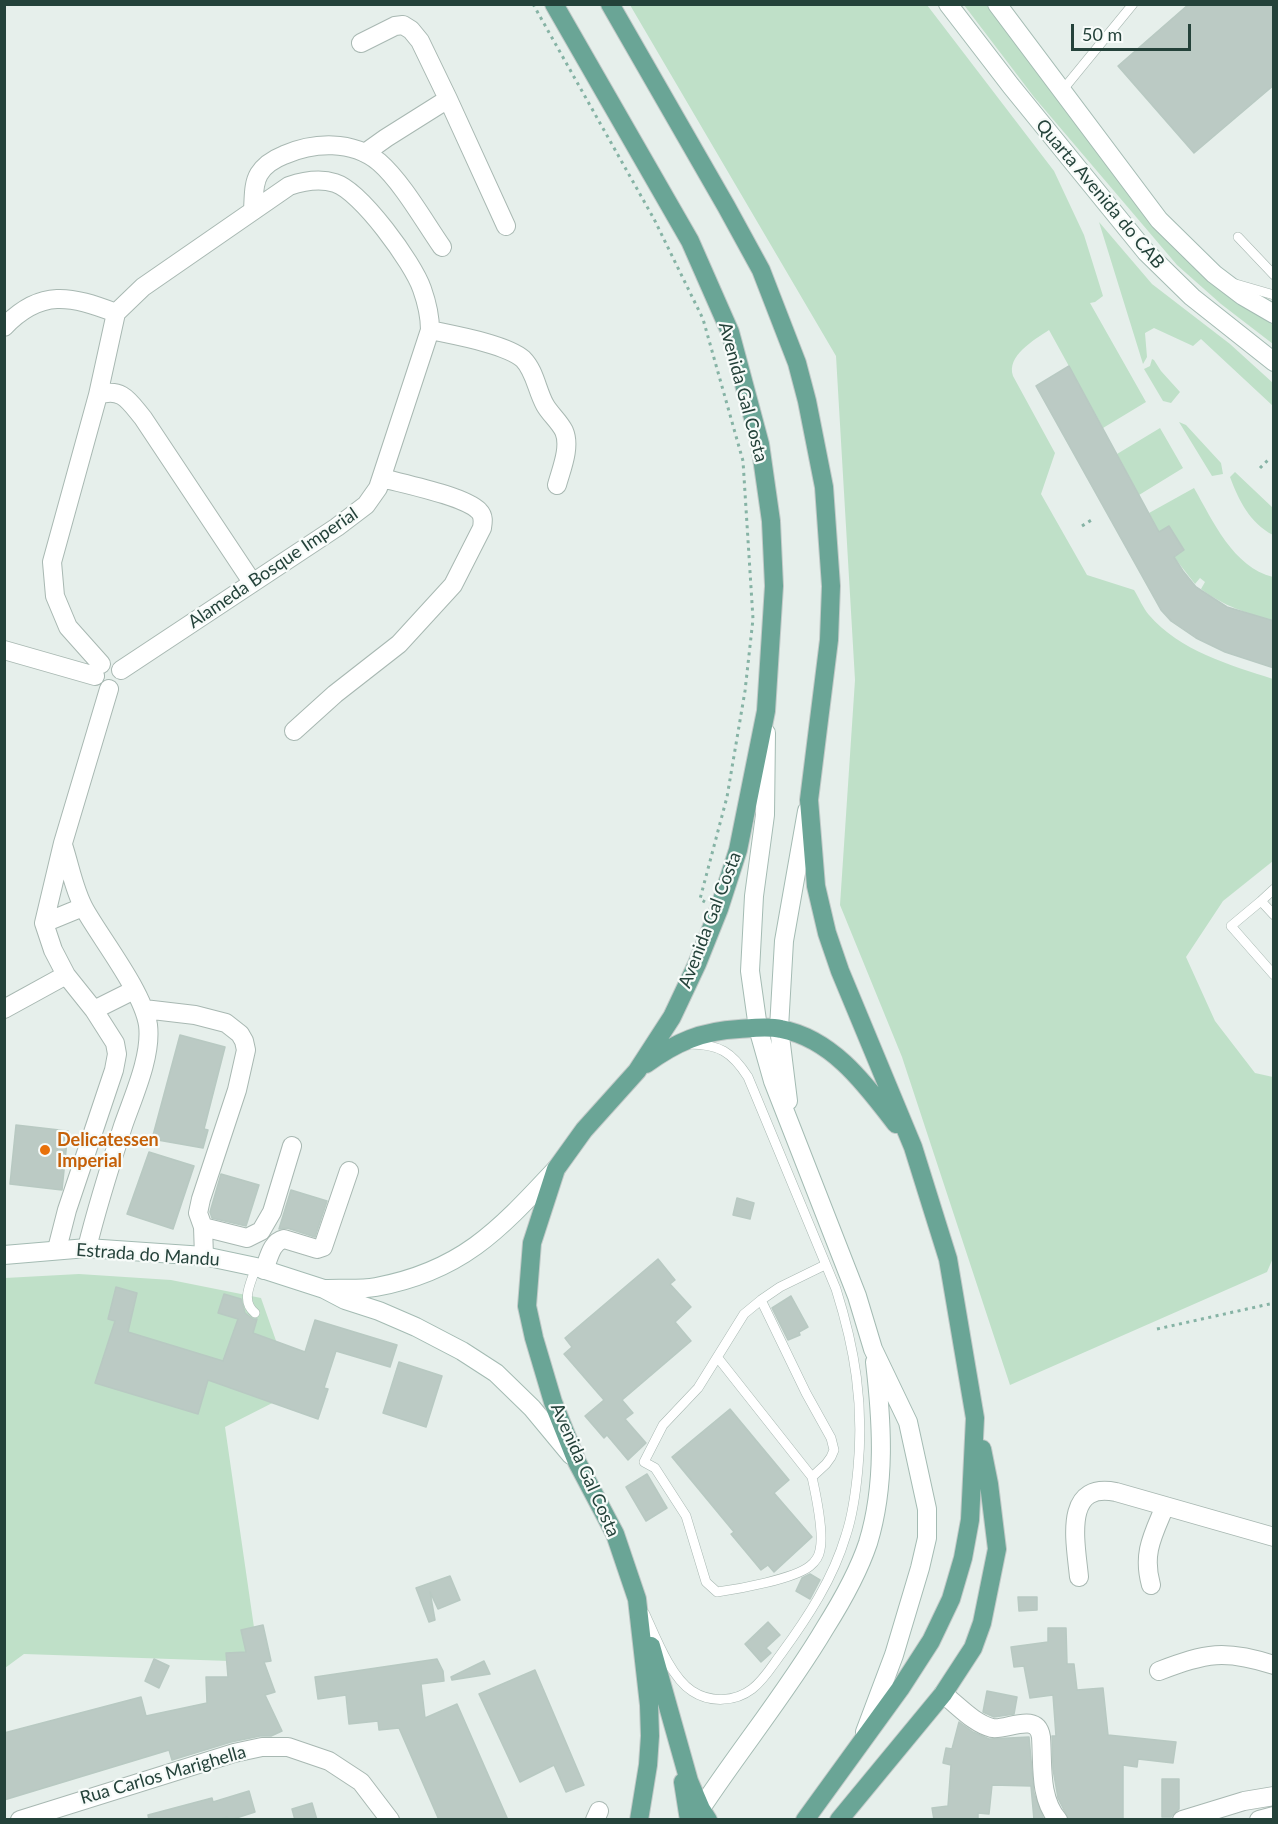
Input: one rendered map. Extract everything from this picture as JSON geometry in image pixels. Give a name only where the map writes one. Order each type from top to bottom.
[{"type":"main road","name":"Avenida Gal Costa","points":[[554,4],[690,241],[730,332],[760,444],[771,521],[774,586],[766,711],[738,850],[719,909],[672,1017],[637,1071],[584,1130],[556,1170],[532,1243],[527,1306],[534,1338],[553,1402],[577,1462],[615,1534],[637,1599],[649,1705],[650,1736],[639,1820]]},
{"type":"main road","points":[[610,4],[726,206],[760,270],[797,363],[807,401],[824,487],[831,586],[829,640],[809,800],[816,886],[827,933],[840,971],[913,1147],[948,1259],[975,1418],[989,1484],[997,1549],[982,1623],[973,1648],[943,1694],[839,1820]]},
{"type":"main road","points":[[637,1071],[682,1041],[716,1030],[779,1028],[817,1042],[835,1055],[873,1093],[913,1147]]},
{"type":"main road","points":[[805,1820],[900,1689],[931,1641],[951,1599],[963,1558],[970,1520],[975,1418]]},
{"type":"main road","points":[[637,1599],[698,1817]]},
{"type":"street","name":"Quarta Avenida do CAB","points":[[948,4],[1011,86],[1146,252],[1192,297],[1274,362]]},
{"type":"street","name":"Quarta Avenida do CAB","points":[[997,4],[1159,220],[1194,256],[1220,278],[1243,296],[1274,314]]},
{"type":"street","points":[[361,43],[394,26],[403,25],[411,30],[420,41],[506,226]]},
{"type":"street","points":[[365,153],[448,99]]},
{"type":"street","points":[[253,209],[255,182],[266,165],[296,150],[323,144],[342,146],[365,153],[380,163],[442,247]]},
{"type":"street","name":"Alameda Bosque Imperial","points":[[57,1249],[67,1210],[114,1070],[117,1054],[115,1043],[94,1010],[66,975],[53,950],[45,923],[63,843],[109,689],[114,688],[121,681],[121,670],[366,504],[378,488],[382,478],[430,330],[430,314],[422,286],[396,245],[369,210],[352,193],[336,183],[316,180],[289,186],[253,209],[143,287],[116,313]]},
{"type":"street","points":[[4,327],[25,309],[44,301],[63,298],[85,302],[116,313],[98,395],[52,562],[55,596],[68,627],[98,670],[99,685],[109,689]]},
{"type":"street","points":[[430,330],[478,341],[522,358],[546,406],[565,433],[567,445],[557,485]]},
{"type":"street","points":[[98,395],[108,392],[118,393],[127,399],[143,418],[252,582]]},
{"type":"street","points":[[294,731],[335,694],[399,644],[453,585],[482,528],[484,520],[480,511],[466,502],[382,478]]},
{"type":"street","points":[[4,650],[98,670]]},
{"type":"street","points":[[98,670],[105,662],[115,663],[121,670]]},
{"type":"street","points":[[766,711],[765,815],[753,896],[750,971],[758,1028],[773,1081],[857,1296],[873,1348],[908,1422],[927,1509],[927,1538],[920,1568],[894,1655],[861,1742]]},
{"type":"street","points":[[792,1128],[779,1028],[784,941],[809,800]]},
{"type":"street","points":[[63,843],[83,907],[134,990],[144,1009],[148,1025],[148,1041],[142,1070],[87,1248]]},
{"type":"street","points":[[45,923],[83,907]]},
{"type":"street","points":[[4,1009],[66,975]]},
{"type":"street","points":[[94,1010],[134,990]]},
{"type":"street","points":[[144,1009],[226,1023],[240,1034],[244,1041],[246,1050],[237,1090],[198,1213],[203,1227],[204,1256]]},
{"type":"street","points":[[203,1227],[248,1238],[261,1231],[272,1212],[292,1146]]},
{"type":"street","name":"Estrada do Mandu","points":[[324,1289],[374,1287],[424,1275],[454,1261],[478,1245],[517,1212],[556,1170]]},
{"type":"street","points":[[260,1269],[275,1242],[279,1240],[284,1239],[316,1249],[323,1247],[349,1171]]},
{"type":"street","name":"Estrada do Mandu","points":[[4,1255],[87,1248],[204,1256],[260,1269],[324,1289],[345,1300],[379,1311],[416,1327],[462,1351],[496,1373],[532,1408],[577,1462]]},
{"type":"street","points":[[698,1817],[812,1651],[849,1589],[868,1542],[879,1489],[881,1435],[873,1348]]},
{"type":"street","points":[[1079,1577],[1076,1541],[1077,1512],[1087,1494],[1103,1489],[1274,1537]]},
{"type":"street","points":[[1150,1585],[1147,1571],[1148,1548],[1165,1506]]},
{"type":"street","points":[[1159,1671],[1188,1660],[1226,1654],[1242,1655],[1274,1665]]},
{"type":"street","points":[[943,1694],[965,1710],[973,1720],[993,1728],[1012,1724],[1034,1725],[1038,1728],[1041,1737],[1046,1799],[1049,1809],[1058,1820]]},
{"type":"street","name":"Rua Carlos Marighella","points":[[20,1820],[234,1753],[262,1747],[288,1748],[328,1761],[361,1782],[390,1820]]},
{"type":"street","points":[[1182,1820],[1244,1801],[1274,1796]]},
{"type":"street","points":[[1259,1820],[1274,1816]]},
{"type":"lane","points":[[1061,92],[1133,4]]},
{"type":"lane","points":[[1238,237],[1274,275]]},
{"type":"lane","points":[[1220,278],[1274,295]]},
{"type":"lane","points":[[1274,889],[1231,926],[1274,975]]},
{"type":"lane","points":[[1261,901],[1274,915]]},
{"type":"lane","points":[[637,1599],[680,1679],[690,1690],[717,1700],[737,1697],[751,1689],[763,1678],[806,1619],[821,1594],[847,1534],[858,1468],[861,1402],[847,1323],[756,1092],[741,1066],[733,1056],[722,1049],[705,1045],[672,1047]]},
{"type":"lane","points":[[718,1358],[812,1477],[817,1502],[821,1548],[818,1557],[810,1566],[789,1575],[755,1585],[717,1592],[706,1582],[686,1516],[655,1468],[644,1462],[663,1425],[698,1388],[744,1314],[780,1287],[825,1265]]},
{"type":"lane","points":[[255,1313],[250,1309],[246,1299],[260,1269]]},
{"type":"lane","points":[[760,1300],[806,1394],[831,1438],[834,1450],[831,1457],[812,1477]]},
{"type":"path","points":[[1260,468],[1269,459]]},
{"type":"path","points":[[1082,526],[1093,519]]},
{"type":"path","points":[[1157,1329],[1274,1303]]},
{"type":"green space","points":[[630,5],[927,5],[1054,171],[1084,235],[1103,296],[1090,303],[1146,402],[1103,428],[1049,330],[1023,349],[1014,362],[1013,376],[1055,453],[1041,494],[1087,575],[1134,590],[1149,615],[1161,628],[1191,647],[1223,662],[1273,679],[1273,861],[1223,901],[1186,957],[1215,1021],[1255,1073],[1273,1077],[1273,1258],[1267,1272],[1010,1385],[902,1057],[840,905],[855,680],[836,356]]},
{"type":"green space","points":[[964,5],[986,5],[1159,232],[1205,277],[1230,297],[1273,325],[1273,344],[1221,304],[1177,265],[1034,97]]},
{"type":"green space","points":[[1099,222],[1152,284],[1230,344],[1273,383],[1273,406],[1201,339],[1193,346],[1154,328],[1145,333],[1147,357],[1143,364]]},
{"type":"green space","points":[[1152,359],[1180,392],[1171,403],[1163,401],[1144,369],[1150,366]]},
{"type":"green space","points":[[1179,422],[1186,425],[1221,463],[1223,474],[1212,476]]},
{"type":"green space","points":[[1160,428],[1183,468],[1139,495],[1117,454]]},
{"type":"green space","points":[[1235,472],[1273,508],[1273,535],[1252,518],[1241,503],[1230,477]]},
{"type":"green space","points":[[1194,488],[1217,528],[1235,553],[1246,564],[1273,577],[1273,621],[1227,605],[1201,589],[1205,582],[1200,578],[1195,584],[1174,557],[1184,550],[1169,526],[1159,532],[1149,513]]},
{"type":"green space","points":[[79,1274],[171,1280],[261,1298],[294,1392],[225,1427],[259,1662],[24,1654],[5,1668],[5,1278]]},
{"type":"building","points":[[1189,4],[1274,4],[1274,85],[1194,153],[1118,66]]},
{"type":"building","points":[[1069,366],[1159,532],[1169,526],[1184,550],[1174,557],[1183,571],[1196,587],[1227,607],[1274,621],[1274,668],[1225,652],[1196,638],[1171,621],[1161,610],[1036,386]]},
{"type":"building","points":[[180,1035],[225,1047],[204,1129],[208,1130],[203,1148],[152,1139]]},
{"type":"building","points":[[16,1125],[68,1131],[62,1190],[10,1184]]},
{"type":"building","points":[[149,1152],[194,1166],[173,1229],[127,1214]]},
{"type":"building","points":[[221,1174],[259,1185],[246,1226],[212,1218],[210,1212]]},
{"type":"building","points":[[291,1190],[327,1201],[315,1237],[287,1228],[279,1229]]},
{"type":"building","points":[[737,1198],[754,1203],[750,1219],[733,1215]]},
{"type":"building","points":[[658,1259],[675,1280],[670,1284],[691,1307],[675,1322],[691,1341],[622,1400],[633,1413],[625,1419],[646,1443],[628,1460],[607,1435],[604,1438],[585,1416],[604,1400],[564,1354],[572,1347],[565,1338]]},
{"type":"building","points":[[116,1287],[137,1293],[128,1332],[223,1361],[238,1319],[218,1313],[224,1294],[241,1299],[245,1313],[257,1319],[253,1333],[305,1352],[315,1320],[397,1345],[390,1367],[336,1351],[324,1388],[328,1389],[318,1419],[208,1380],[198,1414],[95,1383],[115,1321],[108,1319]]},
{"type":"building","points":[[791,1296],[808,1327],[799,1332],[800,1335],[788,1340],[772,1308]]},
{"type":"building","points":[[399,1362],[442,1376],[426,1427],[383,1413]]},
{"type":"building","points":[[730,1409],[789,1480],[774,1493],[812,1537],[774,1572],[768,1565],[761,1570],[731,1534],[734,1532],[672,1457]]},
{"type":"building","points":[[647,1474],[667,1508],[646,1521],[626,1487]]},
{"type":"building","points":[[810,1574],[820,1580],[810,1599],[796,1591],[802,1578]]},
{"type":"building","points":[[450,1576],[460,1600],[438,1609],[430,1592],[435,1620],[429,1622],[416,1588]]},
{"type":"building","points":[[1018,1597],[1037,1597],[1037,1610],[1019,1611]]},
{"type":"building","points":[[768,1622],[780,1635],[766,1648],[771,1653],[761,1662],[745,1644]]},
{"type":"building","points":[[263,1625],[271,1661],[264,1662],[275,1692],[265,1695],[282,1731],[271,1736],[231,1742],[172,1760],[169,1750],[4,1800],[4,1733],[141,1697],[146,1716],[207,1703],[206,1677],[228,1677],[226,1653],[246,1652],[241,1630]]},
{"type":"building","points":[[1048,1628],[1066,1628],[1067,1664],[1074,1664],[1077,1690],[1103,1688],[1108,1735],[1176,1742],[1173,1763],[1138,1759],[1137,1767],[1123,1765],[1123,1820],[1069,1820],[1058,1798],[1053,1769],[1052,1736],[1056,1736],[1053,1695],[1030,1698],[1024,1666],[1014,1667],[1011,1647],[1048,1642]]},
{"type":"building","points":[[154,1659],[169,1666],[159,1688],[145,1681]]},
{"type":"building","points":[[437,1659],[443,1671],[444,1681],[421,1684],[425,1718],[457,1704],[508,1820],[439,1820],[399,1728],[379,1730],[378,1721],[349,1724],[346,1695],[318,1699],[315,1677]]},
{"type":"building","points":[[484,1661],[490,1674],[452,1680],[451,1677]]},
{"type":"building","points":[[535,1670],[584,1785],[566,1792],[554,1765],[520,1782],[479,1694]]},
{"type":"building","points":[[987,1691],[1017,1697],[1014,1714],[994,1717],[983,1712]]},
{"type":"building","points":[[959,1722],[989,1739],[1029,1737],[1034,1793],[1044,1820],[1034,1820],[1031,1786],[992,1785],[989,1814],[978,1813],[978,1820],[934,1820],[932,1808],[948,1806],[951,1765],[943,1763],[946,1748],[952,1749]]},
{"type":"building","points":[[1162,1779],[1179,1779],[1179,1809],[1171,1817],[1162,1817]]},
{"type":"building","points":[[249,1791],[255,1812],[230,1820],[227,1817],[216,1820],[149,1820],[148,1815],[212,1798],[213,1802]]},
{"type":"building","points":[[312,1803],[317,1820],[295,1820],[292,1809]]},
{"type":"place","name":"Delicatessen Imperial","points":[[45,1150]]}]
